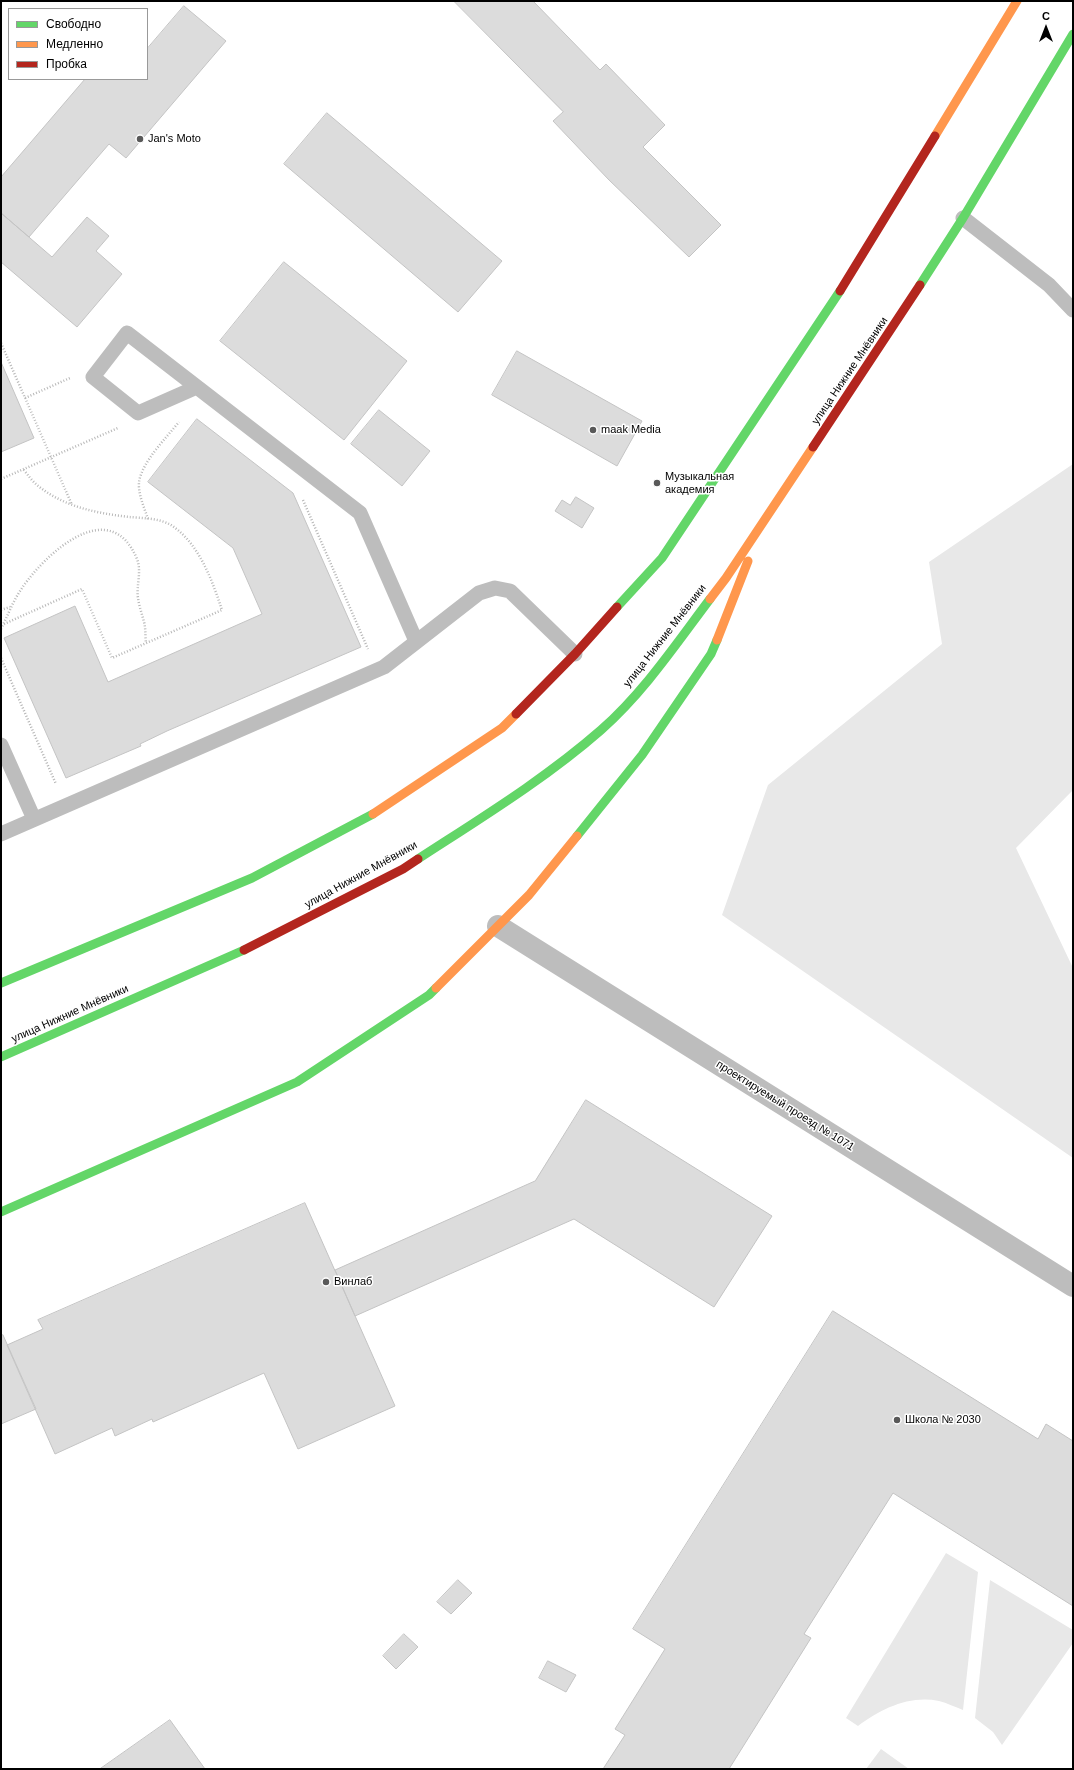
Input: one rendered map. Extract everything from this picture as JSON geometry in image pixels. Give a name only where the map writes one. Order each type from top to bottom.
[{"type":"main road","points":[[1,983],[252,878],[381,810],[502,728],[575,654],[662,558],[849,277],[1017,1]]},
{"type":"main road","name":"улица Нижние Мнёвники","points":[[1,1057],[270,938],[403,869],[536,782],[602,729],[645,685],[726,578],[902,314],[964,218],[1073,34]]},
{"type":"main road","points":[[1,1212],[297,1082],[429,995],[529,895],[642,755],[711,654],[763,522]]},
{"type":"street","name":"проектируемый проезд № 1071","points":[[498,926],[1073,1286]]},
{"type":"lane","points":[[964,218],[1049,285],[1073,310]]},
{"type":"lane","points":[[197,387],[138,412],[93,377],[127,333],[197,387],[360,513],[416,641]]},
{"type":"lane","points":[[1,834],[384,667],[479,594],[495,588],[510,591],[575,654]]},
{"type":"lane","points":[[1,746],[34,820]]},
{"type":"path","points":[[1,343],[72,505]]},
{"type":"path","points":[[25,398],[71,378]]},
{"type":"path","points":[[148,519],[141,498],[139,483],[142,468],[182,418]]},
{"type":"path","points":[[1,479],[120,427]]},
{"type":"path","points":[[4,624],[82,589],[112,658],[222,610],[203,563],[189,541],[170,524],[148,519],[84,510],[64,502],[37,485],[23,469]]},
{"type":"path","points":[[301,498],[377,670]]},
{"type":"path","points":[[1,629],[10,607],[21,589],[35,570],[51,554],[86,532],[107,529],[120,536],[130,546],[138,561],[140,574],[138,598],[144,624],[146,643]]},
{"type":"path","points":[[1,610],[10,607]]},
{"type":"path","points":[[1,658],[58,789]]},
{"type":"shaded area","points":[[1073,464],[1073,790],[1016,848],[1073,968],[1073,1158],[722,915],[768,785],[942,644],[929,562]]},
{"type":"shaded area","points":[[946,1553],[978,1572],[963,1710],[939,1701],[917,1700],[886,1709],[858,1726],[846,1718]]},
{"type":"shaded area","points":[[990,1580],[1073,1630],[1073,1643],[1002,1745],[993,1732],[975,1718]]},
{"type":"shaded area","points":[[881,1749],[909,1769],[866,1769]]},
{"type":"building","points":[[454,1],[533,1],[600,70],[606,64],[665,125],[643,147],[721,225],[689,257],[609,180],[553,121],[563,112]]},
{"type":"building","points":[[184,6],[226,41],[126,158],[109,144],[29,237],[1,213],[1,177],[84,80],[148,80],[148,48]]},
{"type":"building","points":[[327,113],[502,261],[458,312],[284,164]]},
{"type":"building","points":[[1,213],[52,257],[87,217],[109,236],[96,251],[122,274],[77,327],[1,262]]},
{"type":"building","points":[[284,262],[407,361],[344,440],[220,341]]},
{"type":"building","points":[[517,351],[642,421],[617,466],[492,395]]},
{"type":"building","points":[[1,362],[34,438],[1,452]]},
{"type":"building","points":[[379,410],[430,451],[402,486],[351,444]]},
{"type":"building","points":[[197,419],[293,493],[361,647],[167,731],[140,744],[141,746],[66,778],[4,638],[75,606],[108,682],[262,614],[233,548],[148,482]]},
{"type":"building","points":[[576,497],[594,508],[582,528],[555,511],[562,500],[570,505]]},
{"type":"building","points":[[586,1100],[772,1216],[714,1307],[574,1219],[355,1316],[335,1270],[535,1181]]},
{"type":"building","points":[[305,1203],[395,1406],[298,1449],[264,1373],[153,1422],[152,1419],[115,1436],[112,1428],[55,1454],[7,1345],[43,1329],[38,1320]]},
{"type":"building","points":[[833,1311],[1038,1439],[1046,1424],[1073,1441],[1073,1606],[893,1493],[804,1634],[811,1638],[729,1769],[603,1769],[625,1735],[615,1729],[665,1649],[633,1629]]},
{"type":"building","points":[[3,1335],[36,1409],[1,1424],[1,1336]]},
{"type":"building","points":[[458,1580],[472,1593],[451,1614],[437,1602]]},
{"type":"building","points":[[404,1634],[418,1647],[396,1669],[383,1656]]},
{"type":"building","points":[[548,1661],[576,1675],[566,1692],[539,1678]]},
{"type":"building","points":[[170,1720],[205,1769],[100,1769]]},
{"type":"traffic: fast","points":[[920,285],[963,218],[1073,34]]},
{"type":"traffic: fast","points":[[617,607],[662,558],[840,291]]},
{"type":"traffic: fast","points":[[418,859],[535,782],[601,730],[645,684],[710,599]]},
{"type":"traffic: fast","points":[[577,836],[642,755],[711,654],[717,640]]},
{"type":"traffic: fast","points":[[1,983],[252,878],[373,814]]},
{"type":"traffic: fast","points":[[1,1057],[244,950]]},
{"type":"traffic: fast","points":[[1,1212],[297,1082],[429,995],[436,988]]},
{"type":"traffic: slow","points":[[935,136],[1017,1]]},
{"type":"traffic: slow","points":[[710,599],[726,578],[813,447]]},
{"type":"traffic: slow","points":[[717,640],[748,561]]},
{"type":"traffic: slow","points":[[373,814],[502,728],[516,714]]},
{"type":"traffic: slow","points":[[436,988],[529,895],[577,836]]},
{"type":"traffic: jam","points":[[840,291],[935,136]]},
{"type":"traffic: jam","points":[[813,447],[920,285]]},
{"type":"traffic: jam","points":[[516,714],[575,654],[617,607]]},
{"type":"traffic: jam","points":[[244,950],[403,869],[418,859]]},
{"type":"place","name":"Jan's Moto","points":[[140,139]]},
{"type":"place","name":"maak Media","points":[[593,430]]},
{"type":"place","name":"Музыкальная академия","points":[[657,483]]},
{"type":"place","name":"Винлаб","points":[[326,1282]]},
{"type":"place","name":"Школа № 2030","points":[[897,1420]]}]
